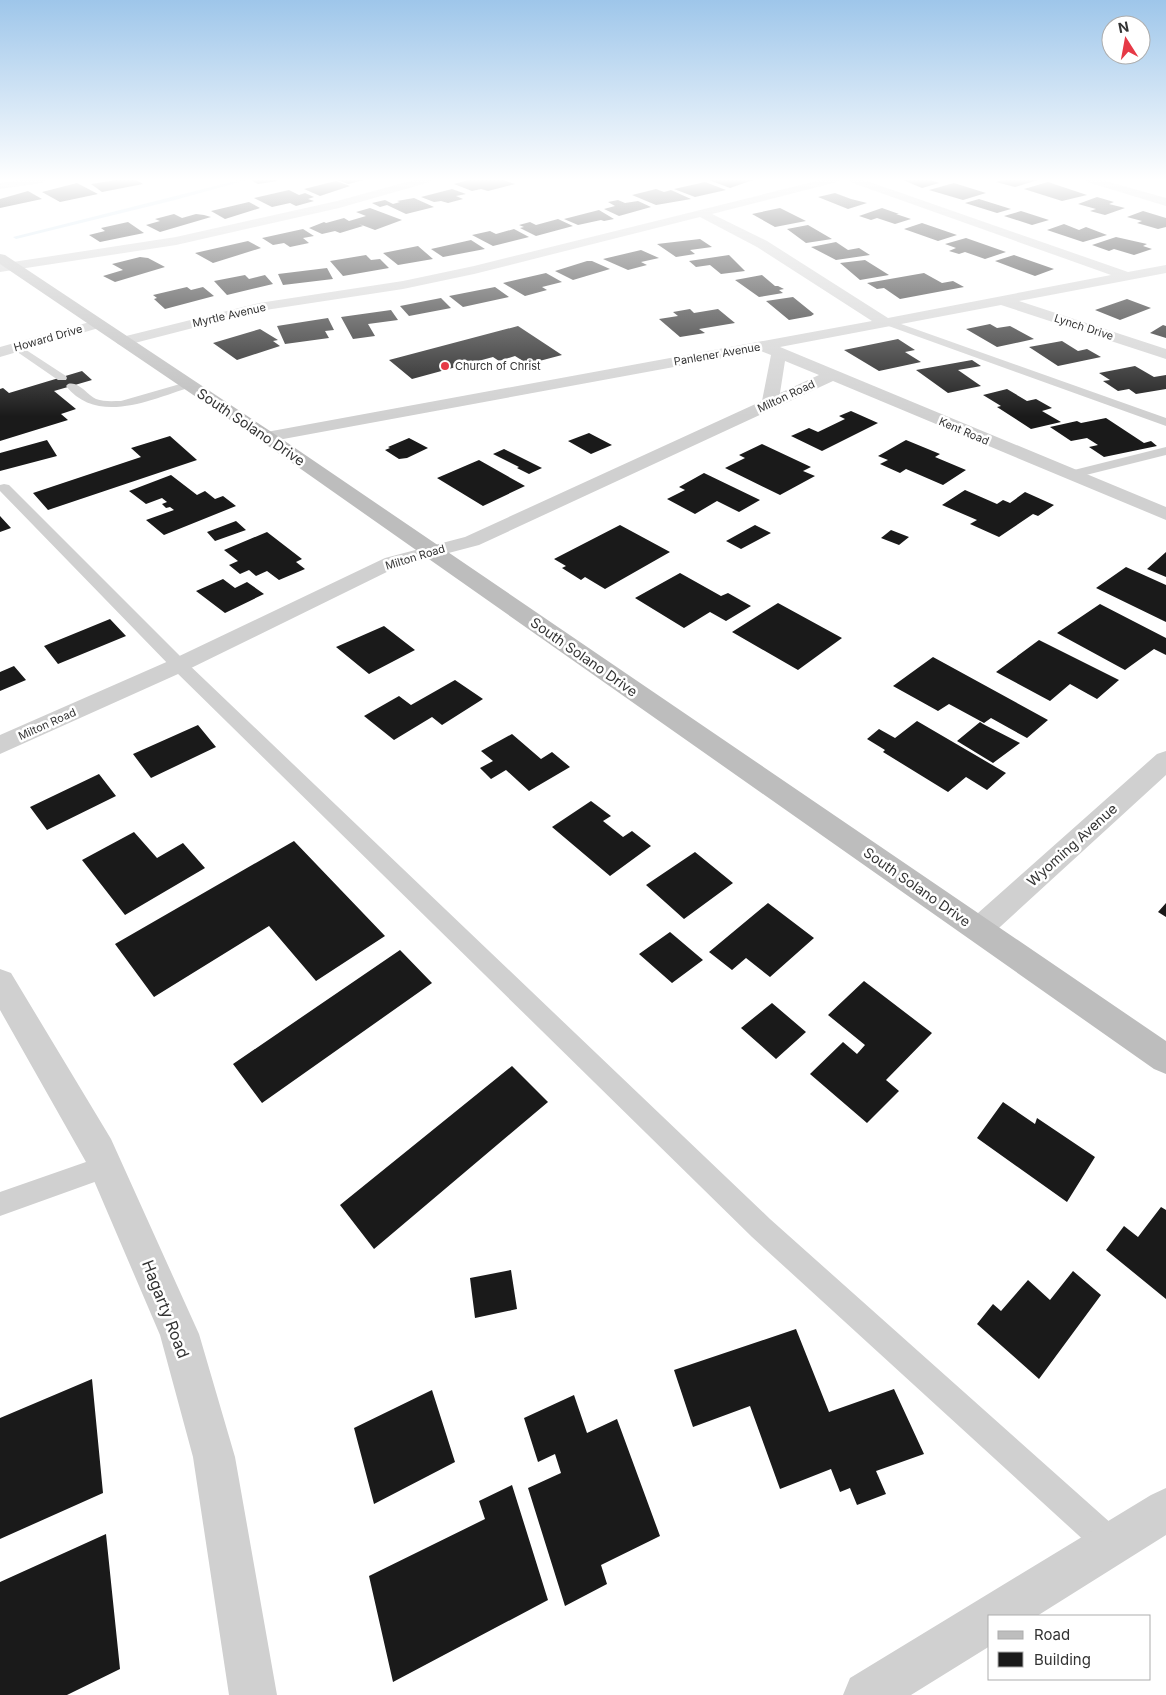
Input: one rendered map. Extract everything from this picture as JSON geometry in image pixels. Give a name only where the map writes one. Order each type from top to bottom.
[{"type":"street","points":[[3,264],[40,259]]},
{"type":"street","name":"Myrtle Avenue","points":[[123,341],[259,307],[403,285],[517,259]]},
{"type":"street","points":[[786,259],[886,322]]},
{"type":"street","points":[[1079,259],[1150,283]]},
{"type":"street","name":"South Solano Drive","points":[[3,264],[123,341],[267,438],[1166,1059]]},
{"type":"street","name":"Panlener Avenue","points":[[267,438],[771,349],[886,322],[1166,268]]},
{"type":"street","name":"Lynch Drive","points":[[1003,300],[1166,354]]},
{"type":"street","name":"Howard Drive","points":[[0,352],[97,324]]},
{"type":"street","points":[[770,403],[771,349]]},
{"type":"street","name":"Kent Road","points":[[771,349],[1166,514]]},
{"type":"street","name":"Milton Road","points":[[0,744],[179,665],[392,562],[472,541],[832,375]]},
{"type":"street","name":"Wyoming Avenue","points":[[979,929],[1166,760]]},
{"type":"street","name":"Hagarty Road","points":[[0,982],[99,1151],[179,1334],[214,1457],[253,1695]]},
{"type":"street","points":[[997,1615],[1166,1510]]},
{"type":"street","points":[[867,1695],[988,1620]]},
{"type":"lane","points":[[886,322],[1166,422]]},
{"type":"lane","points":[[18,347],[62,378]]},
{"type":"lane","points":[[72,386],[90,401],[110,405],[122,404],[187,385]]},
{"type":"lane","points":[[1070,475],[1166,451]]},
{"type":"lane","points":[[4,488],[179,665],[761,1228],[1112,1544]]},
{"type":"lane","points":[[0,1204],[106,1167]]},
{"type":"building","points":[[132,259],[150,259],[165,267],[115,282],[103,276],[123,270],[112,264]]},
{"type":"building","points":[[206,259],[225,259],[213,263]]},
{"type":"building","points":[[380,259],[389,268],[343,276],[330,261]]},
{"type":"building","points":[[391,259],[432,259],[398,265]]},
{"type":"building","points":[[603,259],[654,259],[641,262],[647,265],[628,270]]},
{"type":"building","points":[[733,259],[745,271],[721,274],[710,265],[696,267],[689,261]]},
{"type":"building","points":[[1001,259],[1026,259],[1054,269],[1035,276],[995,261]]},
{"type":"building","points":[[865,260],[889,275],[860,280],[840,263]]},
{"type":"building","points":[[592,261],[610,269],[573,280],[555,271]]},
{"type":"building","points":[[327,268],[333,279],[283,285],[278,274]]},
{"type":"building","points":[[546,273],[562,282],[542,287],[547,290],[525,296],[503,283]]},
{"type":"building","points":[[924,273],[942,283],[953,281],[964,287],[900,299],[884,288],[877,289],[867,283]]},
{"type":"building","points":[[245,275],[249,279],[265,275],[273,284],[227,295],[214,281]]},
{"type":"building","points":[[762,275],[775,286],[784,289],[779,290],[783,293],[759,297],[735,280]]},
{"type":"building","points":[[187,287],[191,290],[203,287],[214,296],[165,309],[154,299],[157,298],[153,295]]},
{"type":"building","points":[[495,287],[509,297],[463,307],[449,296]]},
{"type":"building","points":[[793,297],[814,314],[789,320],[766,301]]},
{"type":"building","points":[[441,298],[451,308],[409,316],[400,306]]},
{"type":"building","points":[[1127,299],[1151,308],[1120,320],[1095,310]]},
{"type":"building","points":[[690,309],[694,313],[718,309],[735,323],[699,329],[705,333],[680,337],[659,319],[678,316],[673,312]]},
{"type":"building","points":[[391,310],[398,320],[368,324],[375,336],[353,339],[341,317]]},
{"type":"building","points":[[328,318],[334,330],[325,331],[329,338],[285,344],[277,326]]},
{"type":"building","points":[[990,324],[997,328],[1010,326],[1034,339],[997,347],[966,329]]},
{"type":"building","points":[[1163,325],[1166,326],[1166,338],[1150,333]]},
{"type":"building","points":[[518,326],[562,355],[528,364],[515,356],[499,361],[493,357],[412,379],[389,360]]},
{"type":"building","points":[[260,329],[278,340],[273,341],[280,346],[237,360],[213,343]]},
{"type":"building","points":[[898,339],[915,350],[905,352],[921,362],[879,371],[844,350]]},
{"type":"building","points":[[1062,341],[1078,351],[1087,349],[1101,357],[1058,366],[1029,347]]},
{"type":"building","points":[[972,360],[981,366],[958,370],[981,386],[948,393],[916,370]]},
{"type":"building","points":[[1135,366],[1154,377],[1166,375],[1166,389],[1136,394],[1129,389],[1118,391],[1103,381],[1110,380],[1099,373]]},
{"type":"building","points":[[82,371],[92,380],[54,391],[76,409],[61,414],[68,420],[0,441],[0,389],[3,388],[9,393]]},
{"type":"building","points":[[1007,389],[1027,401],[1036,399],[1052,408],[1042,411],[1061,422],[1031,429],[997,407],[1001,406],[983,395]]},
{"type":"building","points":[[851,411],[878,423],[822,451],[791,436],[809,428],[818,432],[845,419],[839,416]]},
{"type":"building","points":[[1106,418],[1144,443],[1151,441],[1157,446],[1104,457],[1089,447],[1098,445],[1087,438],[1071,441],[1050,427],[1077,421],[1081,423]]},
{"type":"building","points":[[589,433],[612,445],[591,454],[568,441]]},
{"type":"building","points":[[170,436],[197,460],[48,510],[33,493],[141,457],[131,448]]},
{"type":"building","points":[[409,438],[428,448],[407,458],[399,459],[385,450],[390,448],[388,447]]},
{"type":"building","points":[[47,440],[57,456],[0,471],[0,453]]},
{"type":"building","points":[[906,440],[940,454],[935,457],[966,470],[943,485],[906,469],[900,473],[880,464],[888,460],[878,456]]},
{"type":"building","points":[[762,444],[811,467],[803,471],[815,476],[780,495],[725,468],[745,458],[739,455]]},
{"type":"building","points":[[504,449],[542,468],[529,474],[493,454]]},
{"type":"building","points":[[479,460],[525,486],[483,506],[437,478]]},
{"type":"building","points":[[704,473],[760,500],[739,512],[717,501],[695,514],[667,499],[685,490],[679,487]]},
{"type":"building","points":[[171,475],[197,495],[205,491],[215,499],[223,496],[236,506],[164,535],[146,520],[174,510],[170,507],[166,508],[162,504],[167,502],[162,498],[146,504],[129,491]]},
{"type":"building","points":[[965,490],[997,504],[1003,500],[1010,503],[1025,492],[1054,505],[1038,516],[1033,514],[999,537],[970,524],[977,520],[942,505]]},
{"type":"building","points":[[0,516],[11,528],[0,532]]},
{"type":"building","points":[[236,521],[246,530],[215,541],[207,532]]},
{"type":"building","points":[[620,525],[670,552],[605,589],[585,577],[581,580],[562,568],[566,566],[554,559]]},
{"type":"building","points":[[755,525],[771,533],[741,549],[726,541]]},
{"type":"building","points":[[891,530],[909,537],[899,545],[881,538]]},
{"type":"building","points":[[267,532],[302,559],[296,562],[305,569],[279,580],[267,571],[256,576],[249,570],[240,574],[229,565],[238,561],[224,550]]},
{"type":"building","points":[[1166,552],[1166,577],[1147,569]]},
{"type":"building","points":[[1126,567],[1166,585],[1166,622],[1096,588]]},
{"type":"building","points":[[680,573],[721,596],[728,593],[751,606],[726,621],[710,612],[684,628],[635,598]]},
{"type":"building","points":[[223,579],[235,588],[247,582],[264,594],[225,613],[196,591]]},
{"type":"building","points":[[778,603],[842,638],[798,670],[732,632]]},
{"type":"building","points":[[1100,604],[1166,638],[1166,655],[1154,649],[1125,670],[1057,633]]},
{"type":"building","points":[[110,619],[126,636],[58,664],[44,646]]},
{"type":"building","points":[[384,626],[415,650],[369,674],[336,647]]},
{"type":"building","points":[[1039,640],[1119,680],[1097,699],[1070,684],[1050,701],[996,672]]},
{"type":"building","points":[[933,657],[1048,720],[1027,738],[991,718],[984,723],[949,704],[938,711],[893,686]]},
{"type":"building","points":[[14,666],[26,680],[0,691],[0,672]]},
{"type":"building","points":[[455,680],[483,699],[442,725],[432,717],[394,740],[364,716],[399,696],[411,705]]},
{"type":"building","points":[[917,721],[1006,773],[987,790],[966,777],[948,792],[883,752],[885,750],[867,739],[879,729],[895,738]]},
{"type":"building","points":[[980,722],[1020,743],[993,763],[957,741]]},
{"type":"building","points":[[198,725],[216,747],[151,778],[133,754]]},
{"type":"building","points":[[512,734],[541,759],[552,752],[570,767],[529,791],[506,770],[491,779],[480,768],[493,761],[481,751]]},
{"type":"building","points":[[99,774],[116,796],[47,830],[30,807]]},
{"type":"building","points":[[591,801],[611,816],[603,821],[623,837],[632,831],[651,846],[610,876],[552,827]]},
{"type":"building","points":[[134,832],[157,858],[183,843],[205,868],[125,915],[82,860]]},
{"type":"building","points":[[294,841],[385,936],[316,981],[269,926],[154,997],[115,944]]},
{"type":"building","points":[[695,852],[733,883],[684,919],[646,885]]},
{"type":"building","points":[[768,903],[814,938],[770,977],[746,958],[732,970],[709,952]]},
{"type":"building","points":[[1166,903],[1166,917],[1158,912]]},
{"type":"building","points":[[670,932],[703,960],[672,983],[639,954]]},
{"type":"building","points":[[400,950],[432,983],[262,1103],[233,1064]]},
{"type":"building","points":[[864,981],[932,1033],[886,1080],[899,1091],[867,1123],[810,1074],[843,1042],[857,1054],[865,1045],[828,1015]]},
{"type":"building","points":[[772,1003],[806,1032],[776,1059],[741,1028]]},
{"type":"building","points":[[512,1066],[548,1102],[374,1249],[340,1205]]},
{"type":"building","points":[[1003,1102],[1035,1124],[1037,1118],[1095,1157],[1067,1202],[977,1138]]},
{"type":"building","points":[[1161,1207],[1166,1210],[1166,1299],[1106,1250],[1124,1226],[1138,1237]]},
{"type":"building","points":[[511,1270],[517,1309],[475,1318],[470,1278]]},
{"type":"building","points":[[1073,1271],[1101,1295],[1039,1379],[977,1324],[993,1304],[1001,1311],[1028,1280],[1050,1300]]},
{"type":"building","points":[[796,1329],[829,1412],[894,1389],[924,1454],[876,1471],[886,1494],[857,1505],[850,1488],[840,1492],[831,1469],[780,1489],[750,1406],[693,1427],[674,1370]]},
{"type":"building","points":[[92,1379],[103,1493],[0,1539],[0,1418]]},
{"type":"building","points":[[432,1390],[455,1462],[374,1504],[354,1428]]},
{"type":"building","points":[[574,1395],[587,1433],[617,1419],[660,1536],[601,1565],[607,1584],[565,1606],[528,1488],[561,1473],[555,1454],[538,1462],[524,1418]]},
{"type":"building","points":[[512,1485],[548,1600],[393,1682],[369,1576],[485,1519],[479,1501]]},
{"type":"building","points":[[106,1534],[120,1669],[67,1695],[0,1695],[0,1582]]},
{"type":"place","name":"Church of Christ","points":[[445,366]]}]
